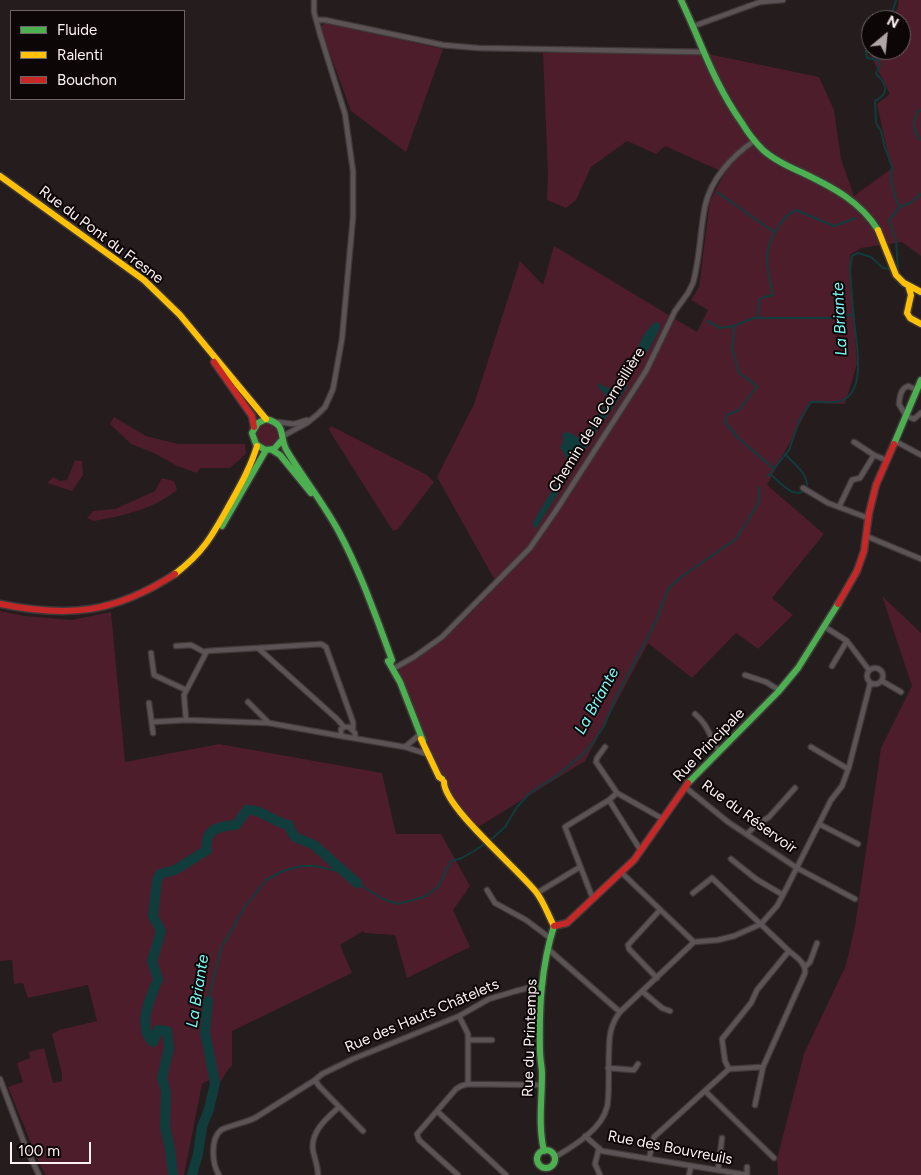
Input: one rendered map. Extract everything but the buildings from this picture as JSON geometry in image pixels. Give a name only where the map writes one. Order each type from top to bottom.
[{"type":"main road","points":[[681,0],[694,26],[718,86],[760,149],[779,162],[826,184],[850,198],[878,228],[895,274],[921,292]]},
{"type":"main road","name":"Rue du Pont du Fresne","points":[[0,176],[144,280],[180,315],[266,419]]},
{"type":"main road","points":[[907,284],[911,289],[912,296],[907,313],[910,318],[921,324]]},
{"type":"main road","points":[[912,296],[921,292]]},
{"type":"main road","name":"Rue du Pont du Fresne","points":[[202,342],[208,354],[252,416],[254,427]]},
{"type":"main road","points":[[866,536],[868,518],[876,485],[921,380]]},
{"type":"main road","points":[[330,518],[280,455],[257,446],[252,436],[254,427],[258,423],[266,419],[277,422],[281,426],[286,450],[330,518],[346,543],[392,660],[393,676],[420,739],[430,755],[439,777],[443,780],[453,805],[537,893],[554,926]]},
{"type":"main road","points":[[0,604],[34,610],[61,612],[92,609],[115,604],[141,593],[172,575],[193,558],[228,518],[258,461],[269,450],[277,448],[283,438]]},
{"type":"main road","points":[[214,534],[252,460],[257,446]]},
{"type":"main road","name":"Rue Principale","points":[[554,926],[567,923],[622,873],[641,850],[685,786],[780,690],[798,668],[853,580],[861,562],[866,536]]},
{"type":"main road","name":"Rue du Printemps","points":[[544,1151],[540,1135],[542,1072],[540,1034],[543,984],[548,948],[554,926]]},
{"type":"main road","points":[[544,1151],[550,1152],[555,1157],[552,1166],[548,1168],[542,1167],[538,1162],[538,1155],[544,1151]]},
{"type":"main road","points":[[540,1175],[542,1167]]},
{"type":"street","points":[[283,438],[311,419],[325,407],[330,399],[342,339],[353,217],[353,171],[345,114],[316,20],[314,0]]},
{"type":"street","points":[[694,26],[760,2],[784,0]]},
{"type":"street","points":[[316,20],[325,20],[452,46],[703,52]]},
{"type":"street","name":"Chemin de la Corneillière","points":[[392,668],[428,648],[458,622],[530,548],[555,512],[646,371],[676,311],[693,283],[705,205],[712,188],[734,157],[754,141]]},
{"type":"street","points":[[917,390],[908,386],[902,392],[899,404],[906,416],[914,419],[921,414]]},
{"type":"street","points":[[277,422],[294,424],[311,419]]},
{"type":"street","points":[[895,441],[921,455]]},
{"type":"street","points":[[854,442],[874,455],[886,460]]},
{"type":"street","points":[[839,508],[852,480],[860,478],[874,455]]},
{"type":"street","points":[[803,488],[839,508],[868,518]]},
{"type":"street","points":[[866,536],[921,559]]},
{"type":"street","points":[[825,626],[847,641],[869,670]]},
{"type":"street","points":[[832,666],[847,641]]},
{"type":"street","points":[[186,720],[184,695],[208,651],[321,644],[326,647],[353,722],[352,729]]},
{"type":"street","points":[[176,646],[191,645],[206,653]]},
{"type":"street","points":[[258,648],[338,719],[344,727],[352,729],[356,733],[355,738]]},
{"type":"street","points":[[151,653],[154,675],[186,690]]},
{"type":"street","points":[[555,1157],[585,1136],[600,1121],[607,1107],[611,1028],[620,1012],[694,942],[718,940],[734,936],[761,924],[777,906],[831,800],[842,786],[870,684],[866,677],[869,670],[874,668],[880,669],[883,674],[882,681]]},
{"type":"street","points":[[745,674],[780,690]]},
{"type":"street","points":[[870,684],[875,685],[882,681]]},
{"type":"street","points":[[882,681],[901,692]]},
{"type":"street","points":[[248,702],[269,723]]},
{"type":"street","points":[[149,703],[153,733]]},
{"type":"street","points":[[695,714],[707,726],[713,742],[719,751]]},
{"type":"street","points":[[152,722],[186,720],[269,723],[405,747],[430,755]]},
{"type":"street","points":[[341,736],[340,732],[344,727]]},
{"type":"street","points":[[405,747],[420,739]]},
{"type":"street","points":[[604,747],[596,762],[617,793],[662,819]]},
{"type":"street","points":[[811,747],[848,769]]},
{"type":"street","name":"Rue du Réservoir","points":[[685,786],[728,822],[797,868],[855,899]]},
{"type":"street","points":[[747,834],[756,825],[770,816],[795,788]]},
{"type":"street","points":[[593,899],[565,827],[617,793]]},
{"type":"street","points":[[609,800],[641,850]]},
{"type":"street","points":[[819,824],[858,844]]},
{"type":"street","points":[[731,859],[783,895]]},
{"type":"street","points":[[537,893],[580,867]]},
{"type":"street","points":[[622,873],[694,942]]},
{"type":"street","points":[[694,893],[712,878],[805,967],[805,973],[763,1067],[755,1104]]},
{"type":"street","points":[[486,890],[495,903],[526,920],[550,938]]},
{"type":"street","points":[[657,978],[628,945],[660,910]]},
{"type":"street","points":[[805,967],[810,962],[817,943]]},
{"type":"street","points":[[548,948],[620,1012]]},
{"type":"street","points":[[729,1069],[725,1061],[722,1039],[751,1004],[758,990],[789,950]]},
{"type":"street","name":"Rue des Hauts Châtelets","points":[[219,1175],[214,1161],[215,1141],[220,1131],[255,1118],[322,1074],[353,1058],[459,1016],[495,997],[543,984]]},
{"type":"street","points":[[642,992],[662,1008],[670,1011]]},
{"type":"street","points":[[459,1016],[466,1029],[468,1040],[468,1084]]},
{"type":"street","points":[[468,1040],[492,1040]]},
{"type":"street","points":[[608,1068],[634,1070],[638,1064]]},
{"type":"street","points":[[649,1159],[654,1137],[729,1069],[763,1067]]},
{"type":"street","points":[[0,1079],[26,1148],[39,1175]]},
{"type":"street","points":[[315,1080],[363,1131]]},
{"type":"street","points":[[458,1175],[417,1137],[419,1130],[461,1086],[468,1084],[541,1085]]},
{"type":"street","points":[[705,1091],[774,1158]]},
{"type":"street","points":[[318,1175],[313,1149],[314,1139],[321,1125],[339,1107]]},
{"type":"street","points":[[437,1111],[506,1175]]},
{"type":"street","name":"Rue des Bouvreuils","points":[[585,1136],[602,1151],[747,1175],[747,1167]]},
{"type":"street","points":[[718,1170],[722,1138]]},
{"type":"street","points":[[599,1148],[595,1164],[600,1175]]},
{"type":"street","points":[[689,1175],[691,1166]]},
{"type":"shaded area","points":[[899,0],[921,0],[921,256],[902,242],[861,248],[850,255],[857,364],[845,404],[811,403],[767,485],[824,534],[772,598],[793,615],[758,649],[736,633],[692,678],[648,643],[585,761],[475,829],[454,801],[398,675],[400,669],[405,665],[446,638],[497,584],[437,477],[474,404],[520,261],[543,285],[554,246],[697,332],[708,310],[691,300],[699,287],[710,200],[725,173],[665,146],[656,154],[627,141],[591,167],[576,200],[566,208],[547,200],[548,175],[543,53],[697,48],[713,55],[819,77],[834,110],[841,159],[854,196],[891,169],[877,104],[890,94],[873,60],[911,60],[911,10],[897,10]]},
{"type":"shaded area","points":[[324,23],[443,49],[406,152],[351,111],[321,29]]},
{"type":"shaded area","points":[[114,417],[146,436],[178,444],[245,444],[246,454],[230,468],[200,468],[197,473],[177,466],[154,453],[131,444],[110,424]]},
{"type":"shaded area","points":[[268,423],[273,424],[279,430],[279,440],[273,446],[268,447],[263,446],[257,440],[256,435],[257,430],[263,424]]},
{"type":"shaded area","points":[[331,426],[427,475],[434,482],[398,529],[393,531],[329,430]]},
{"type":"shaded area","points":[[75,460],[82,461],[83,475],[72,491],[47,483],[53,477],[60,481],[67,480]]},
{"type":"shaded area","points":[[162,478],[174,481],[177,490],[168,497],[138,511],[94,521],[87,518],[93,511],[115,509],[155,491]]},
{"type":"shaded area","points":[[882,596],[921,633],[921,1175],[778,1175],[777,1159],[804,1054],[846,965],[855,926],[881,748],[912,686]]},
{"type":"shaded area","points":[[0,611],[25,616],[72,620],[111,612],[125,762],[219,744],[382,773],[396,834],[441,834],[470,886],[453,910],[470,947],[407,978],[395,935],[365,933],[363,931],[340,945],[352,973],[232,1031],[232,1066],[221,1081],[210,1085],[209,1080],[202,1084],[184,1175],[46,1175],[40,1165],[8,1087],[23,1082],[17,1063],[30,1058],[29,1052],[44,1048],[53,1083],[62,1081],[52,1034],[59,1030],[97,1021],[88,985],[28,998],[23,983],[14,984],[12,960],[0,961]]},
{"type":"water","points":[[656,322],[660,324],[660,328],[648,351],[642,356],[638,353],[641,340]]},
{"type":"water","points":[[598,383],[608,388],[616,389],[628,386],[537,527],[534,528],[533,522],[568,464],[560,448],[563,442],[563,433],[568,432],[579,438],[584,436],[609,398],[599,388]]},
{"type":"waterway","points":[[893,10],[896,0]]},
{"type":"waterway","points":[[879,60],[880,65],[876,74],[883,81],[885,92],[875,101],[876,123],[881,131],[892,167],[891,181],[900,207]]},
{"type":"waterway","name":"La Briante","points":[[921,110],[917,112],[914,127],[916,134],[921,140]]},
{"type":"waterway","points":[[717,192],[774,232]]},
{"type":"waterway","name":"La Briante","points":[[895,268],[898,268],[896,240],[889,220],[900,207],[910,203],[921,194]]},
{"type":"waterway","points":[[758,318],[759,300],[773,295],[767,260],[769,246],[775,231],[784,219],[796,210],[834,226],[856,218]]},
{"type":"waterway","name":"La Briante","points":[[768,476],[789,450],[799,421],[811,402],[841,401],[852,392],[856,383],[858,361],[850,269],[852,256],[858,253],[871,257],[883,268],[890,269]]},
{"type":"waterway","points":[[733,326],[754,318],[840,318],[853,314]]},
{"type":"waterway","points":[[707,321],[720,328],[733,326],[732,348],[739,373],[757,386],[739,410],[727,415],[725,422],[738,438],[773,468]]},
{"type":"waterway","points":[[770,474],[793,492],[802,492],[807,488],[803,473],[785,454]]},
{"type":"waterway","name":"La Briante","points":[[208,1001],[221,948],[245,907],[266,880],[283,871],[302,866],[315,866],[338,871],[383,899],[398,904],[424,897],[438,887],[451,861],[462,858],[474,851],[505,827],[517,807],[530,793],[558,775],[593,743],[604,726],[616,697],[655,623],[668,589],[681,577],[736,539],[759,502],[759,487]]},
{"type":"waterway","points":[[173,1175],[165,1127],[166,1092],[162,1078],[169,1048],[167,1031],[158,1030],[153,1042],[148,1035],[145,1020],[146,1011],[158,979],[152,961],[161,931],[153,916],[157,880],[160,874],[175,870],[207,850],[210,833],[223,826],[236,825],[247,810],[253,810],[289,825],[295,837],[314,845],[357,883]]},
{"type":"waterway","name":"La Briante","points":[[192,1175],[198,1154],[202,1127],[209,1109],[215,1083],[205,1032],[208,1001]]},
{"type":"traffic: fast","points":[[681,0],[723,93],[757,144],[767,154],[787,166],[845,196],[863,211],[878,230]]},
{"type":"traffic: fast","points":[[894,444],[921,380]]},
{"type":"traffic: fast","points":[[282,440],[274,449],[265,450],[256,444],[252,433],[258,423],[266,419],[273,421],[280,428],[284,446],[333,522],[354,563],[392,660],[390,664]]},
{"type":"traffic: fast","points":[[222,526],[266,450]]},
{"type":"traffic: fast","points":[[272,450],[280,455],[311,493]]},
{"type":"traffic: fast","points":[[688,783],[778,692],[798,668],[838,604]]},
{"type":"traffic: fast","points":[[388,661],[400,682],[423,741]]},
{"type":"traffic: fast","points":[[544,1151],[541,1122],[540,1020],[546,957],[554,926]]},
{"type":"traffic: fast","points":[[546,1150],[552,1153],[555,1159],[552,1165],[546,1168],[540,1165],[537,1159],[540,1153],[546,1150]]},
{"type":"traffic: slow","points":[[0,176],[144,280],[180,315],[266,419]]},
{"type":"traffic: slow","points":[[878,230],[896,275],[904,283],[921,292]]},
{"type":"traffic: slow","points":[[908,285],[911,295],[907,313],[910,318],[921,324]]},
{"type":"traffic: slow","points":[[175,574],[194,558],[213,533],[242,482],[257,446]]},
{"type":"traffic: slow","points":[[421,739],[439,777],[442,779]]},
{"type":"traffic: slow","points":[[444,782],[447,793],[468,822],[536,892],[554,926]]},
{"type":"traffic: jam","points":[[214,362],[252,416],[254,427]]},
{"type":"traffic: jam","points":[[838,604],[857,571],[864,551],[869,513],[876,485],[894,444]]},
{"type":"traffic: jam","points":[[0,604],[48,611],[91,609],[132,597],[175,574]]},
{"type":"traffic: jam","points":[[554,926],[567,923],[634,860],[688,783]]}]
